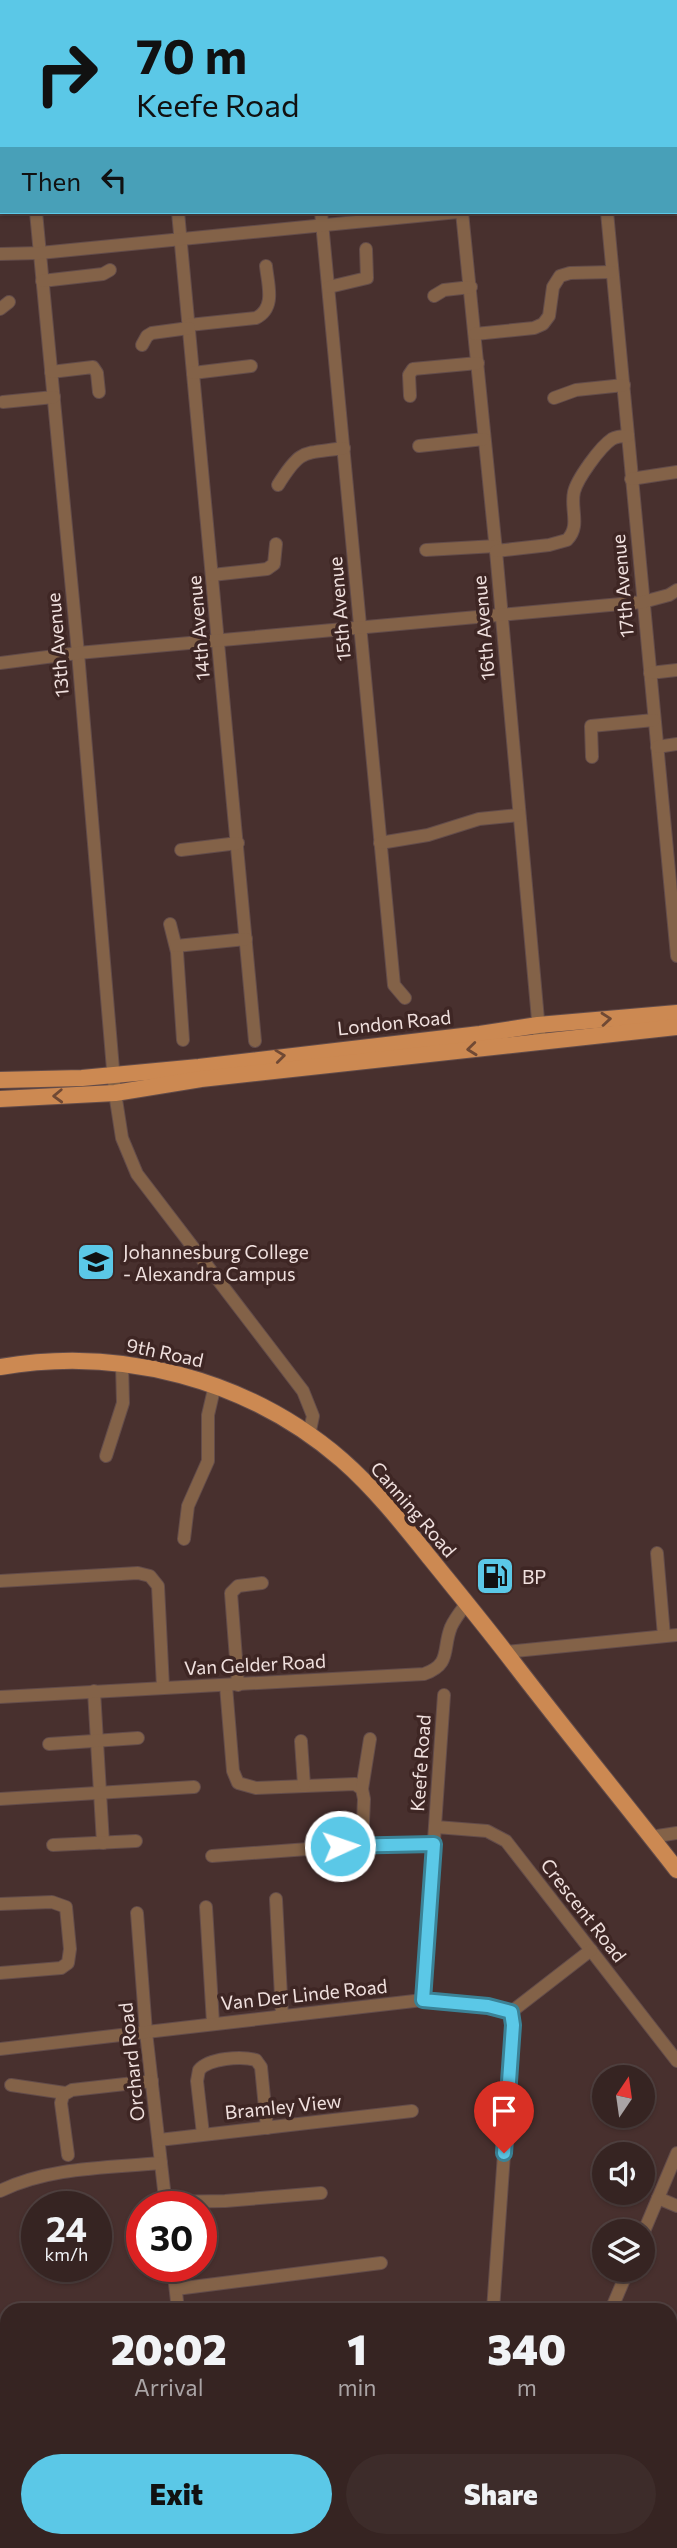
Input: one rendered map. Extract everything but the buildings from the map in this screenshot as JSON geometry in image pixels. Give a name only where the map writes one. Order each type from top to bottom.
[{"type":"main road","name":"London Road","points":[[0,1080],[115,1075],[538,1025],[677,1013]]},
{"type":"main road","name":"London Road","points":[[0,1098],[116,1093],[190,1080],[677,1027]]},
{"type":"main road","name":"9th Road","points":[[0,1367],[71,1360],[122,1364],[191,1376],[251,1401],[309,1436]]},
{"type":"main road","name":"Canning Road","points":[[309,1436],[336,1455],[374,1490],[467,1603],[677,1870]]},
{"type":"street","name":"13th Avenue","points":[[36,214],[116,1093]]},
{"type":"street","name":"14th Avenue","points":[[178,214],[255,1041]]},
{"type":"street","name":"15th Avenue","points":[[321,214],[394,985],[405,999]]},
{"type":"street","points":[[2,257],[439,214]]},
{"type":"street","name":"16th Avenue","points":[[460,214],[471,287],[540,1042]]},
{"type":"street","name":"17th Avenue","points":[[607,214],[677,956]]},
{"type":"street","points":[[329,287],[368,278],[366,249]]},
{"type":"street","points":[[142,345],[149,334],[262,315],[269,305],[266,266]]},
{"type":"street","points":[[42,281],[103,274],[110,270]]},
{"type":"street","points":[[475,334],[539,326],[550,316],[553,286],[560,276],[570,273],[612,272]]},
{"type":"street","points":[[435,296],[444,290],[471,287]]},
{"type":"street","points":[[410,396],[409,375],[413,369],[478,363]]},
{"type":"street","points":[[194,373],[251,366]]},
{"type":"street","points":[[51,372],[93,367],[97,373],[99,392]]},
{"type":"street","points":[[554,398],[576,390],[624,384]]},
{"type":"street","points":[[3,401],[54,397]]},
{"type":"street","points":[[426,550],[496,549],[549,545],[568,540],[574,529],[573,498],[578,482],[609,442],[628,436]]},
{"type":"street","points":[[419,446],[484,439]]},
{"type":"street","points":[[278,485],[292,462],[299,456],[344,448]]},
{"type":"street","points":[[631,479],[677,472]]},
{"type":"street","points":[[212,575],[267,569],[275,561],[276,544]]},
{"type":"street","points":[[0,663],[78,653],[643,602],[677,590]]},
{"type":"street","points":[[650,673],[677,670]]},
{"type":"street","points":[[592,757],[591,726],[654,720]]},
{"type":"street","points":[[657,747],[677,744]]},
{"type":"street","points":[[380,843],[428,835],[486,817],[519,815]]},
{"type":"street","points":[[181,850],[238,843]]},
{"type":"street","points":[[170,924],[176,946],[183,1040]]},
{"type":"street","points":[[176,946],[246,939]]},
{"type":"street","points":[[116,1093],[122,1138],[137,1174],[303,1391],[313,1416],[309,1436]]},
{"type":"street","points":[[106,1456],[123,1403],[122,1364]]},
{"type":"street","points":[[184,1539],[188,1506],[208,1461],[208,1415],[215,1385]]},
{"type":"street","points":[[506,1652],[671,1635],[657,1553]]},
{"type":"street","points":[[0,1581],[138,1573],[150,1576],[158,1586],[163,1687]]},
{"type":"street","points":[[262,1583],[238,1586],[231,1593],[233,1771],[238,1783],[256,1788],[349,1783],[362,1789]]},
{"type":"street","name":"Van Gelder Road","points":[[0,1697],[429,1672],[442,1662],[451,1627],[467,1603]]},
{"type":"street","points":[[94,1690],[103,1843]]},
{"type":"street","name":"Keefe Road","points":[[423,2000],[444,1695]]},
{"type":"street","points":[[49,1744],[138,1738]]},
{"type":"street","points":[[362,1845],[365,1799],[362,1789],[370,1739]]},
{"type":"street","points":[[301,1741],[304,1785]]},
{"type":"street","points":[[0,1799],[194,1787]]},
{"type":"street","name":"Crescent Road","points":[[436,1827],[477,1829],[500,1836],[511,1846],[677,2061]]},
{"type":"street","points":[[651,1837],[677,1833]]},
{"type":"street","points":[[53,1845],[136,1841]]},
{"type":"street","points":[[212,1856],[362,1845],[434,1844]]},
{"type":"street","points":[[275,1899],[282,2016]]},
{"type":"street","points":[[0,1904],[62,1904],[68,1912],[70,1950],[68,1963],[61,1968],[0,1973]]},
{"type":"street","points":[[206,1907],[213,2023]]},
{"type":"street","name":"Orchard Road","points":[[137,1913],[146,2032],[164,2191]]},
{"type":"street","points":[[493,2303],[513,2025],[511,2012],[590,1950]]},
{"type":"street","name":"Van Der Linde Road","points":[[0,2049],[423,2000],[488,2006],[511,2012]]},
{"type":"street","points":[[203,2134],[197,2081],[199,2070],[206,2063],[247,2058],[256,2060],[261,2067],[267,2128]]},
{"type":"street","points":[[11,2085],[65,2093],[152,2081]]},
{"type":"street","points":[[65,2093],[61,2103],[68,2155]]},
{"type":"street","name":"Bramley View","points":[[159,2140],[412,2111]]},
{"type":"street","points":[[649,2219],[677,2153]]},
{"type":"street","points":[[0,2191],[23,2180],[47,2174],[161,2163]]},
{"type":"street","points":[[217,2201],[321,2193]]},
{"type":"street","points":[[658,2198],[677,2206]]},
{"type":"street","points":[[176,2289],[381,2263]]},
{"type":"street","points":[[175,2282],[177,2303]]},
{"type":"street","points":[[614,2303],[623,2282]]},
{"type":"place","name":"Johannesburg College - Alexandra Campus","points":[[96,1262]]},
{"type":"place","name":"BP","points":[[495,1576]]},
{"type":"route","points":[[340,1846],[434,1844],[423,2000],[488,2006],[511,2012],[513,2025],[504,2153]]}]
